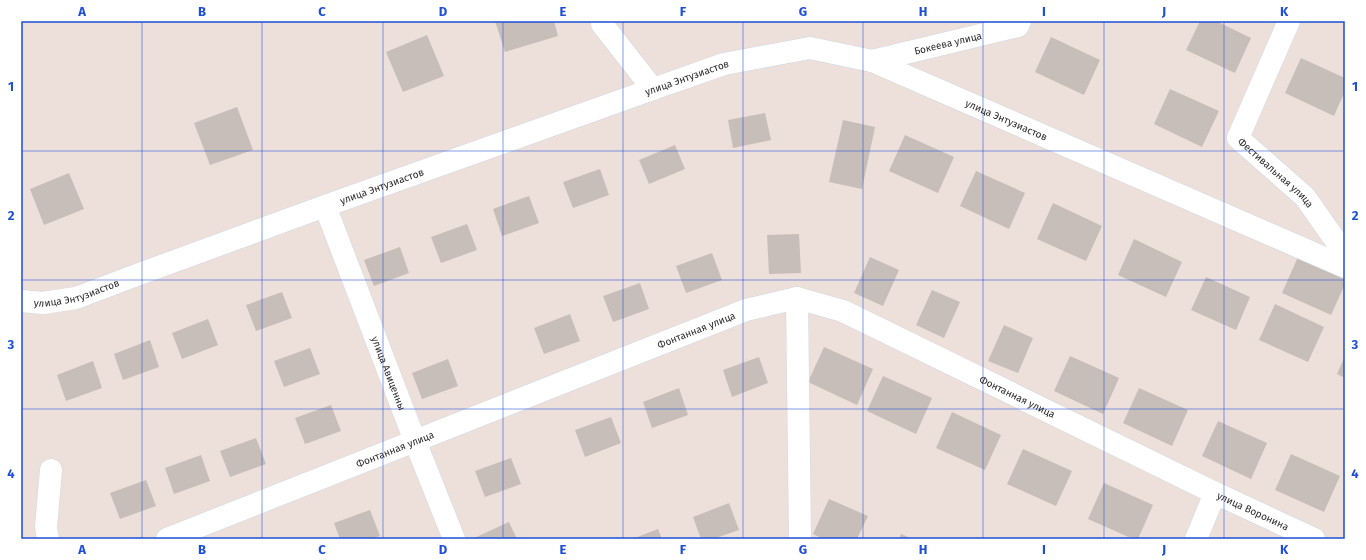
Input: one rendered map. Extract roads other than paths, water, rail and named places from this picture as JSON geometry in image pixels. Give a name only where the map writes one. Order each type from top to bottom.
[{"type":"street","points":[[602,21],[602,24],[653,88]]},
{"type":"street","name":"Бокеева улица","points":[[872,61],[1018,26],[1020,21]]},
{"type":"street","name":"Фестивальная улица","points":[[1289,21],[1238,138],[1306,197],[1345,254]]},
{"type":"street","name":"улица Энтузиастов","points":[[21,302],[43,303],[76,298],[325,206],[653,88],[724,64],[810,48],[872,61],[1345,267]]},
{"type":"street","name":"улица Авиценны","points":[[325,206],[415,442],[454,539]]},
{"type":"street","points":[[796,298],[800,539]]},
{"type":"street","name":"Фонтанная улица","points":[[167,539],[746,310],[796,298],[843,311],[1215,493]]},
{"type":"street","points":[[48,539],[46,527],[51,470]]},
{"type":"street","name":"улица Воронина","points":[[1196,539],[1215,493],[1314,539]]}]
